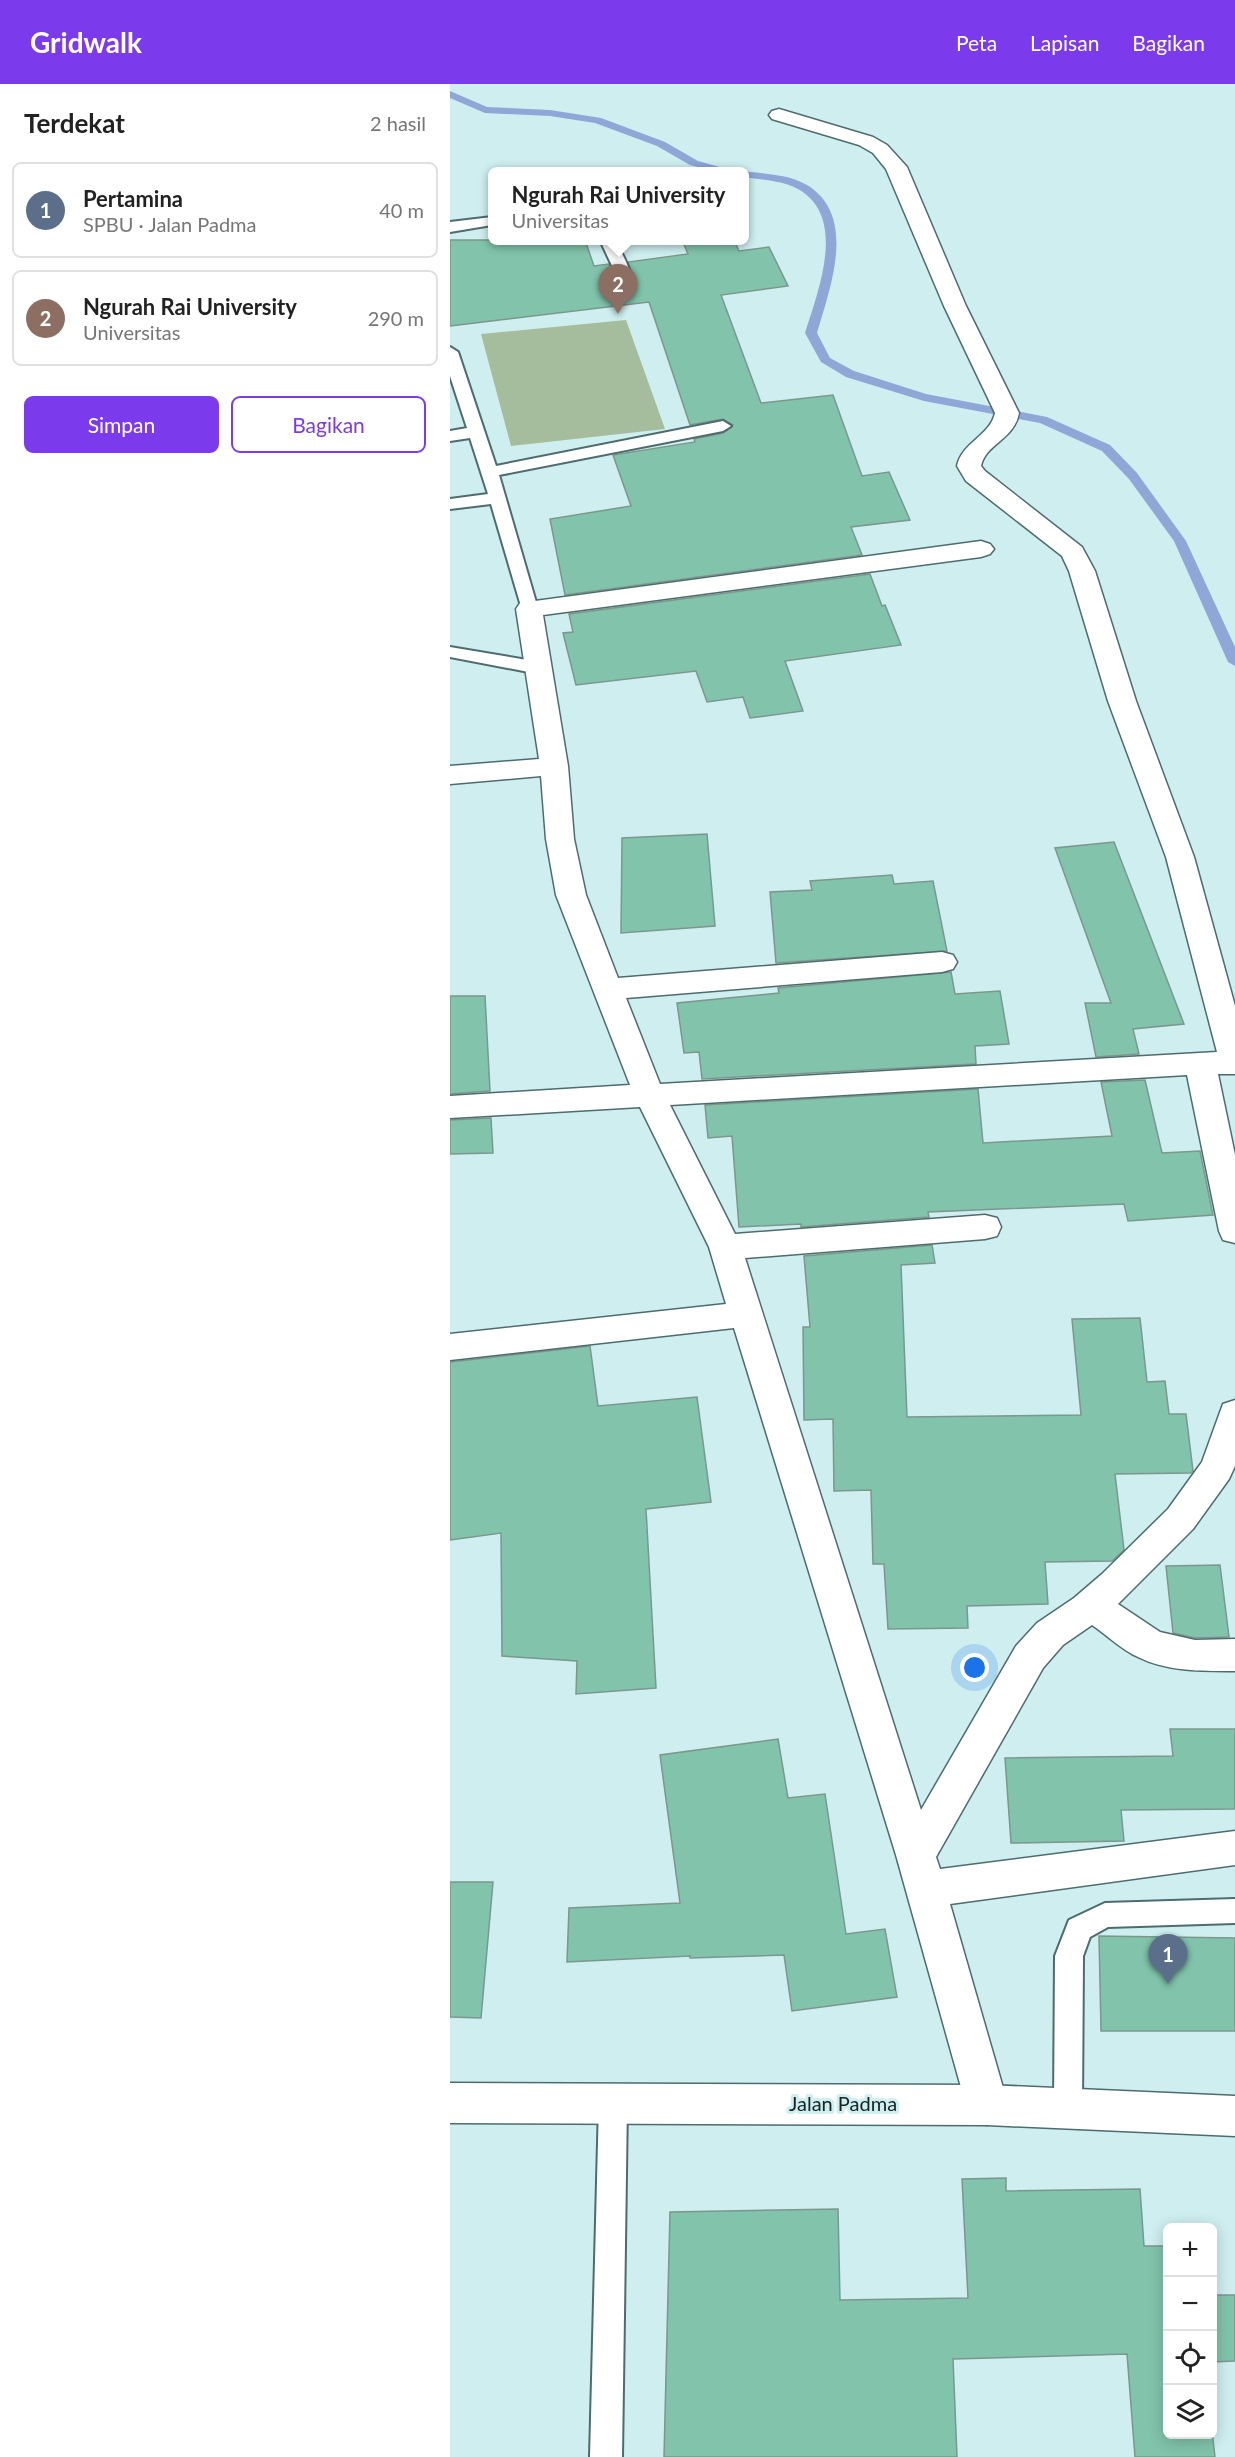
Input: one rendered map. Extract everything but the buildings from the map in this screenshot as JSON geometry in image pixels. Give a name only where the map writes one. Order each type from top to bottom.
[{"type":"street","points":[[450,1107],[1200,1063],[1235,1063],[1180,856],[1122,701],[1082,571],[1073,552],[975,476],[969,466],[973,451],[1002,430],[1007,421],[1007,413],[955,306],[896,167],[880,150],[866,141],[779,115]]},
{"type":"street","points":[[981,549],[529,609],[554,766],[560,838],[571,895],[649,1094],[725,1247],[921,1872],[987,2105]]},
{"type":"street","points":[[450,775],[554,766]]},
{"type":"street","points":[[607,989],[942,962]]},
{"type":"street","points":[[1200,1063],[1235,1231]]},
{"type":"street","points":[[725,1247],[985,1227]]},
{"type":"street","points":[[450,1347],[747,1314]]},
{"type":"street","points":[[921,1872],[1014,1681],[1037,1646],[1064,1622],[1092,1605],[1169,1532],[1200,1494],[1233,1429],[1235,1414]]},
{"type":"street","points":[[1092,1605],[1150,1646],[1195,1656],[1235,1655]]},
{"type":"street","points":[[921,1872],[1235,1848]]},
{"type":"street","name":"Jalan Padma","points":[[450,2103],[987,2105],[1235,2116]]},
{"type":"lane","points":[[450,227],[488,222]]},
{"type":"lane","points":[[610,245],[622,270],[624,293]]},
{"type":"lane","points":[[450,352],[498,498],[529,609]]},
{"type":"lane","points":[[490,472],[723,426]]},
{"type":"lane","points":[[450,436],[477,432]]},
{"type":"lane","points":[[450,504],[498,498]]},
{"type":"lane","points":[[450,652],[539,668]]},
{"type":"lane","points":[[1068,2108],[1069,1956],[1079,1929],[1105,1915],[1235,1911]]},
{"type":"lane","points":[[606,2457],[613,2103]]},
{"type":"green space","points":[[626,320],[665,429],[511,446],[481,334]]},
{"type":"waterway","points":[[450,94],[485,110],[550,113],[597,120],[661,144],[694,163],[711,167]]},
{"type":"waterway","points":[[749,175],[782,180],[803,187],[818,199],[827,215],[831,234],[830,255],[822,297],[811,333],[825,360],[850,374],[924,397],[1043,420],[1106,448],[1133,476],[1180,541],[1235,662]]},
{"type":"place","name":"Ngurah Rai University","points":[[618,314]]},
{"type":"place","name":"Pertamina","points":[[1168,1984]]}]
